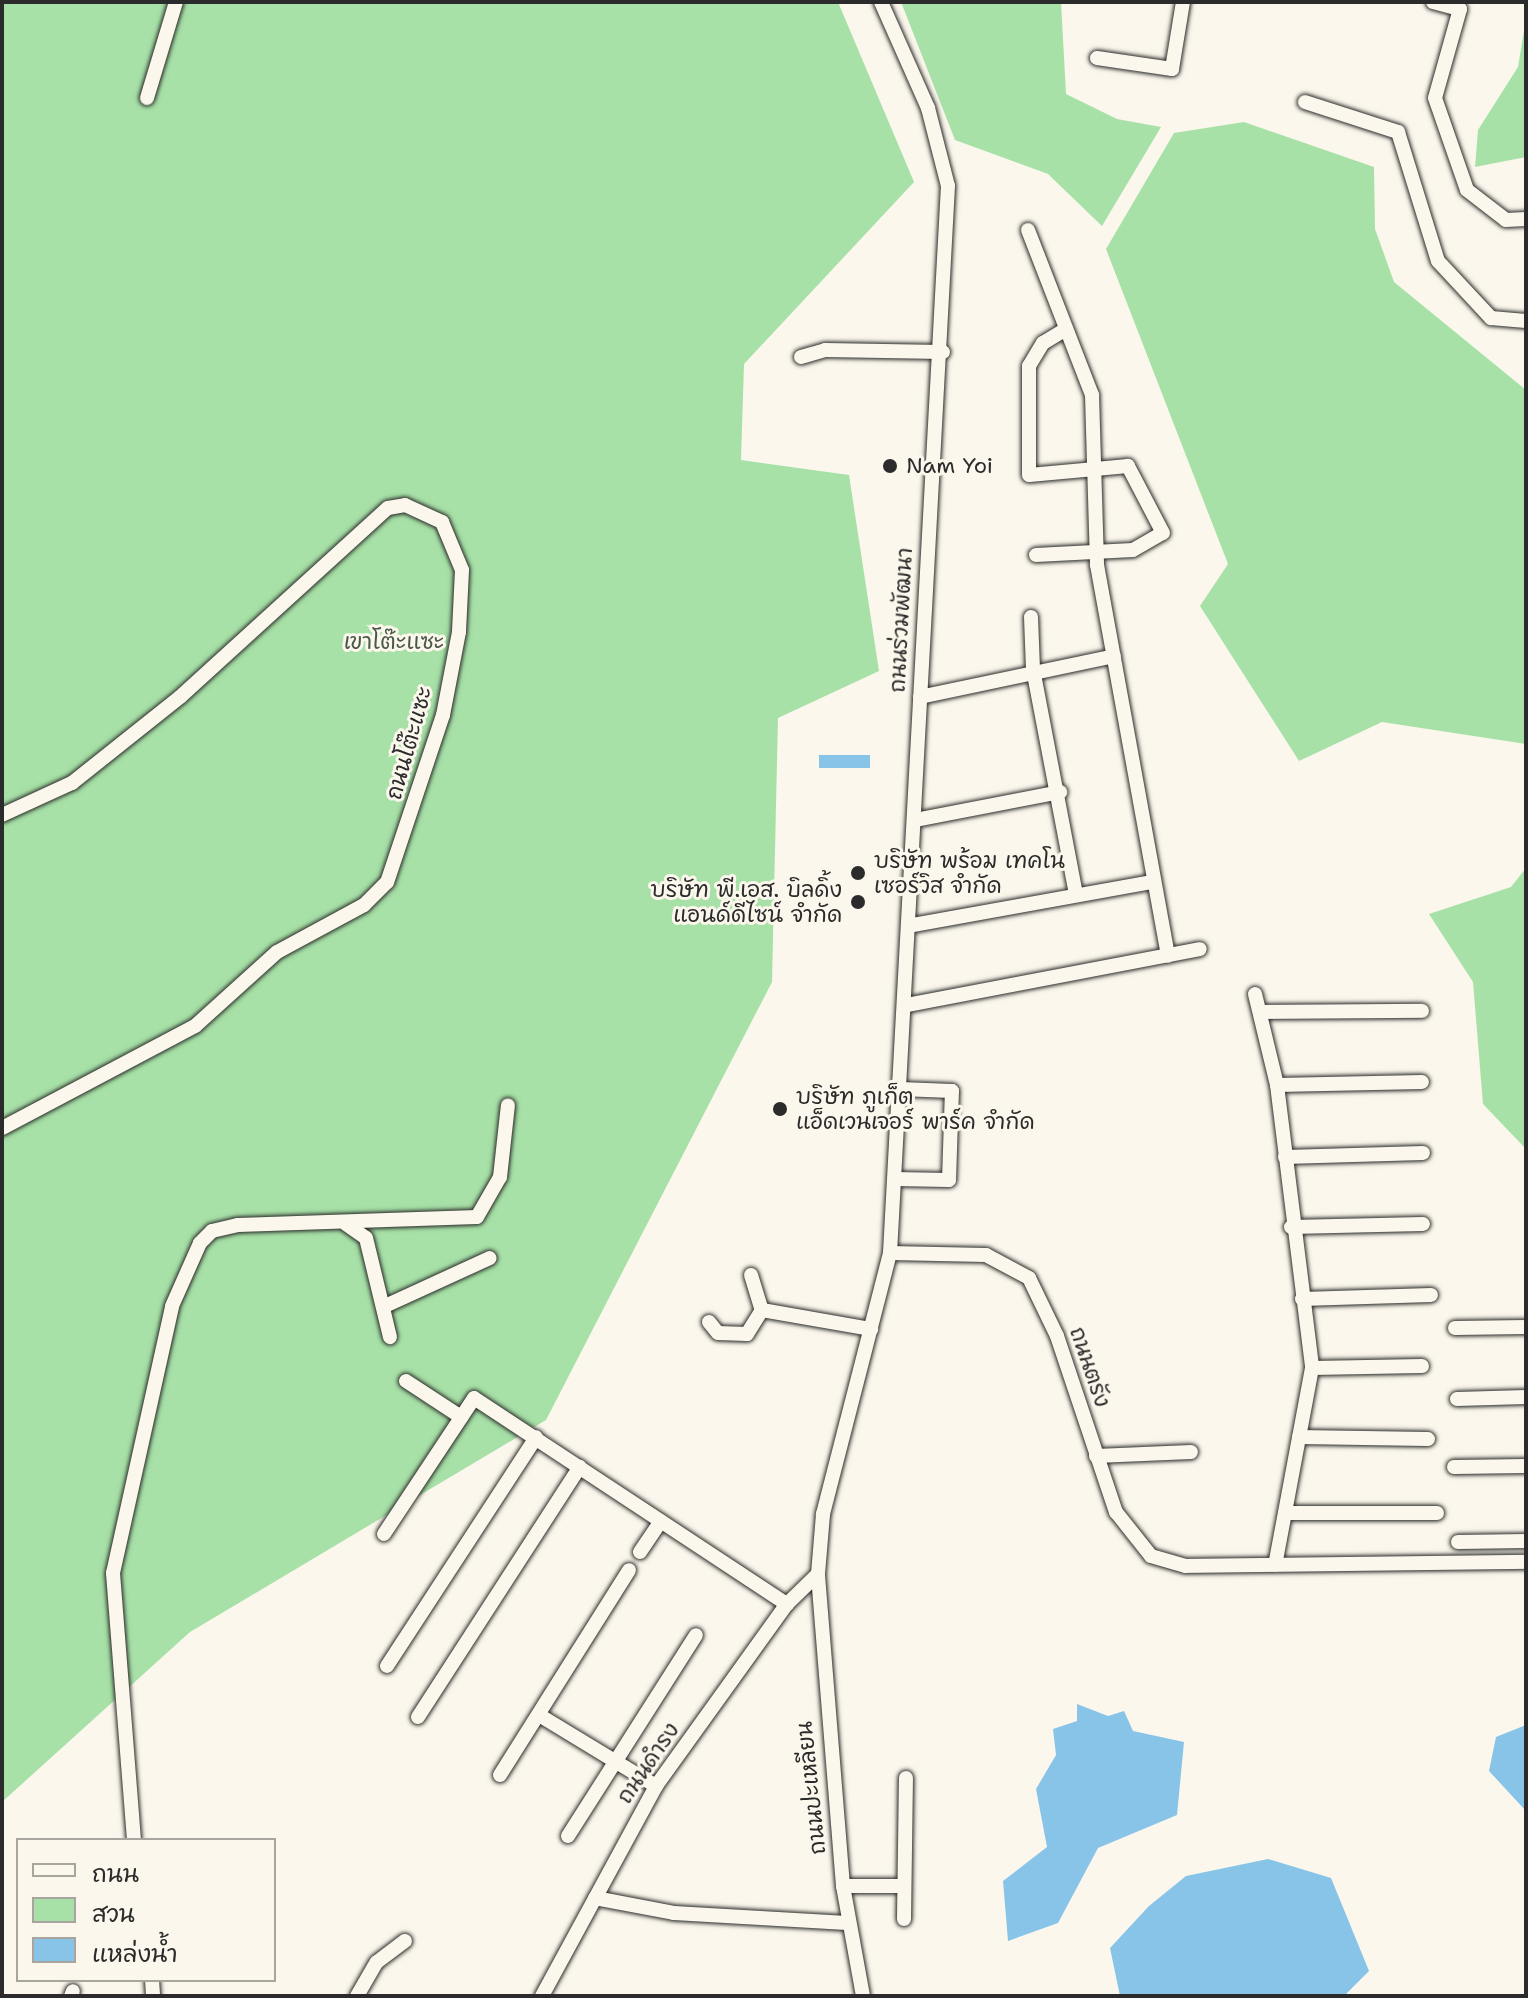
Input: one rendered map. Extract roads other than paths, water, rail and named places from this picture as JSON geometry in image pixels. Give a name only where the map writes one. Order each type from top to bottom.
[{"type":"street","points":[[147,98],[176,2]]},
{"type":"street","name":"ถนนร่วมพัฒนา","points":[[881,2],[928,108],[948,186],[943,352],[920,697],[913,925],[890,1253]]},
{"type":"street","points":[[1097,58],[1172,69],[1183,2]]},
{"type":"street","points":[[1433,2],[1460,9],[1435,98],[1467,190],[1506,220],[1526,219]]},
{"type":"street","points":[[1305,102],[1398,132],[1438,261],[1491,318],[1526,321]]},
{"type":"street","points":[[1028,230],[1092,395],[1098,554],[1151,882],[1168,956]]},
{"type":"street","points":[[1036,555],[1133,550],[1163,533],[1128,466],[1097,473],[1029,475],[1029,366],[1043,343],[1066,329]]},
{"type":"street","points":[[801,357],[825,350],[943,352]]},
{"type":"street","name":"ถนนโต๊ะแซะ","points":[[2,815],[72,783],[168,706],[388,508],[431,512],[442,522],[462,570],[459,632],[443,715],[387,882],[364,905],[277,952],[195,1026],[2,1128]]},
{"type":"street","points":[[1031,617],[1033,669],[1060,792],[1076,894]]},
{"type":"street","points":[[920,697],[1033,669],[1114,656]]},
{"type":"street","points":[[915,820],[1060,792]]},
{"type":"street","points":[[913,925],[1151,882]]},
{"type":"street","points":[[907,1005],[1200,949]]},
{"type":"street","points":[[1255,994],[1277,1085],[1291,1227],[1312,1368],[1275,1565]]},
{"type":"street","points":[[1260,1012],[1422,1011]]},
{"type":"street","points":[[1277,1085],[1422,1082]]},
{"type":"street","points":[[894,1179],[949,1180],[952,1091],[900,1089]]},
{"type":"street","points":[[134,1838],[113,1573],[172,1306],[212,1231],[477,1217],[500,1177],[508,1105]]},
{"type":"street","points":[[1285,1157],[1423,1153]]},
{"type":"street","points":[[346,1224],[366,1238],[385,1306],[390,1337]]},
{"type":"street","points":[[1291,1227],[1423,1224]]},
{"type":"street","points":[[818,1574],[823,1514],[890,1253]]},
{"type":"street","name":"ถนนตรัง","points":[[890,1253],[986,1255],[1029,1278],[1057,1336],[1096,1456],[1124,1529],[1151,1556],[1186,1566],[1526,1562]]},
{"type":"street","points":[[385,1306],[490,1258]]},
{"type":"street","points":[[709,1322],[718,1333],[747,1334],[762,1310],[751,1275]]},
{"type":"street","points":[[1302,1299],[1431,1295]]},
{"type":"street","points":[[762,1310],[871,1329]]},
{"type":"street","points":[[1455,1328],[1526,1327]]},
{"type":"street","points":[[1312,1368],[1422,1366]]},
{"type":"street","points":[[406,1381],[461,1417]]},
{"type":"street","points":[[1457,1399],[1526,1397]]},
{"type":"street","points":[[384,1534],[474,1398],[787,1604]]},
{"type":"street","points":[[387,1666],[536,1437]]},
{"type":"street","points":[[1299,1437],[1428,1439]]},
{"type":"street","points":[[1096,1456],[1191,1452]]},
{"type":"street","points":[[1454,1467],[1526,1466]]},
{"type":"street","points":[[418,1717],[580,1467]]},
{"type":"street","points":[[1285,1513],[1437,1513]]},
{"type":"street","points":[[640,1552],[661,1521]]},
{"type":"street","points":[[1458,1542],[1526,1541]]},
{"type":"street","points":[[500,1775],[629,1570]]},
{"type":"street","name":"ถนนดำรง","points":[[542,1996],[656,1786],[787,1604],[818,1574]]},
{"type":"street","name":"ถนนปะเหลียน","points":[[818,1574],[843,1886],[847,1923],[863,1996]]},
{"type":"street","points":[[568,1836],[696,1635]]},
{"type":"street","points":[[539,1715],[656,1786]]},
{"type":"street","points":[[904,1919],[906,1778]]},
{"type":"street","points":[[843,1886],[903,1886]]},
{"type":"street","points":[[595,1898],[674,1913],[847,1923]]},
{"type":"street","points":[[357,1996],[377,1962],[405,1941]]},
{"type":"water","points":[[819,755],[870,755],[870,768],[819,768]]},
{"type":"water","points":[[1077,1704],[1108,1716],[1124,1711],[1133,1731],[1184,1742],[1177,1815],[1098,1848],[1058,1923],[1008,1941],[1003,1881],[1047,1847],[1036,1789],[1056,1755],[1053,1729],[1077,1721]]},
{"type":"water","points":[[1526,1725],[1526,1811],[1489,1771],[1496,1737]]},
{"type":"water","points":[[1268,1859],[1331,1878],[1369,1971],[1344,1996],[1120,1996],[1110,1948],[1149,1906],[1186,1876]]},
{"type":"place","name":"Nam Yoi","points":[[890,466]]},
{"type":"place","name":"บริษัท พร้อม เทคโน เซอร์วิส จำกัด","points":[[858,873]]},
{"type":"place","name":"บริษัท พี.เอส. บิลดิ้ง แอนด์ดีไซน์ จำกัด","points":[[858,902]]},
{"type":"place","name":"บริษัท ภูเก็ต แอ็ดเวนเจอร์ พาร์ค จำกัด","points":[[780,1109]]},
{"type":"park label","name":"เขาโต๊ะแซะ","points":[[394,642]]}]
